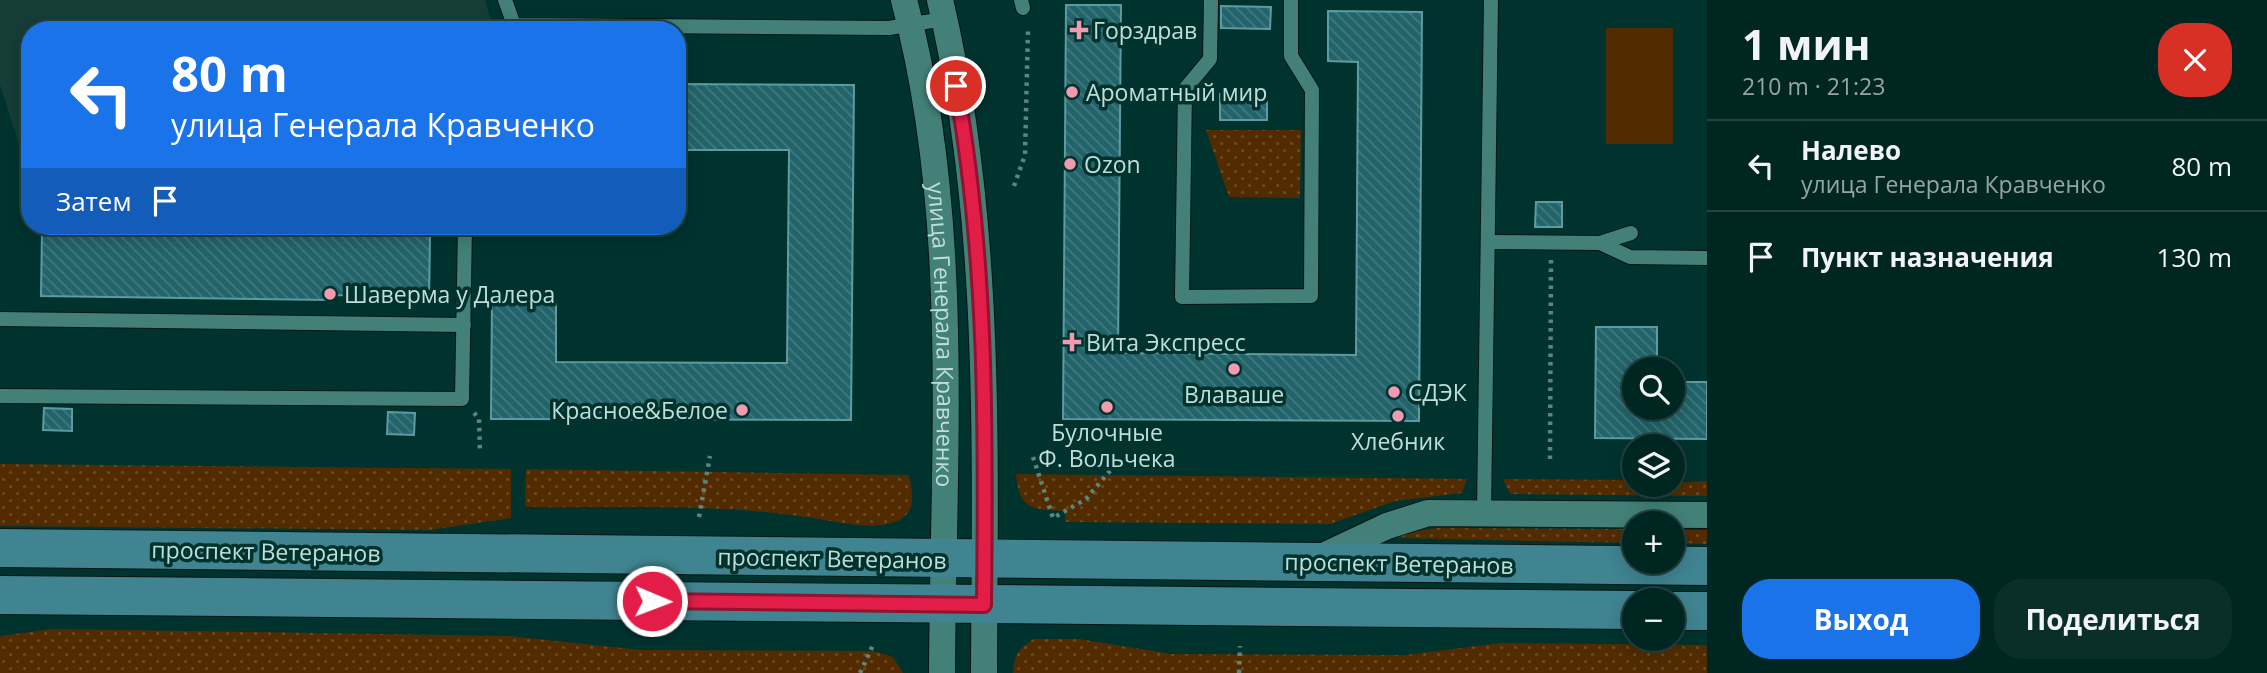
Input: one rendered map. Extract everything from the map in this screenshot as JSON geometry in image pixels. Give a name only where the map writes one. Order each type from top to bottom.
[{"type":"main road","name":"проспект Ветеранов","points":[[0,548],[1707,566]]},
{"type":"main road","name":"проспект Ветеранов","points":[[0,595],[1622,610]]},
{"type":"main road","points":[[1685,611],[1707,611]]},
{"type":"street","name":"улица Генерала Кравченко","points":[[942,9],[964,130],[976,253],[985,459],[984,673]]},
{"type":"street","name":"улица Генерала Кравченко","points":[[908,12],[931,135],[941,253],[944,315],[942,673]]},
{"type":"street","points":[[1312,562],[1387,526],[1427,513],[1707,515]]},
{"type":"lane","points":[[506,0],[507,21]]},
{"type":"lane","points":[[1211,0],[1210,59],[1185,89],[1182,297],[1311,296],[1312,90],[1291,56],[1291,0]]},
{"type":"lane","points":[[1484,512],[1492,0]]},
{"type":"lane","points":[[686,28],[889,28],[908,12],[942,9]]},
{"type":"lane","points":[[1488,242],[1600,243],[1631,233]]},
{"type":"lane","points":[[0,396],[462,399],[465,235]]},
{"type":"lane","points":[[1600,243],[1630,257],[1707,258]]},
{"type":"lane","points":[[0,319],[464,325]]},
{"type":"path","points":[[1014,186],[1025,155],[1028,27],[1022,4]]},
{"type":"path","points":[[1550,459],[1551,243]]},
{"type":"path","points":[[479,418],[480,453]]},
{"type":"path","points":[[699,517],[710,456]]},
{"type":"path","points":[[1032,457],[1053,518],[1086,499],[1121,458]]},
{"type":"path","points":[[860,673],[874,643]]},
{"type":"path","points":[[1239,673],[1240,646]]},
{"type":"shaded area","points":[[0,0],[485,0],[491,20],[21,21],[21,150],[0,85]]},
{"type":"shaded area","points":[[1606,28],[1673,28],[1673,144],[1606,144]]},
{"type":"shaded area","points":[[1206,130],[1301,130],[1300,198],[1229,197]]},
{"type":"shaded area","points":[[0,464],[511,469],[511,518],[429,530],[0,526]]},
{"type":"shaded area","points":[[526,469],[909,475],[912,501],[908,512],[897,521],[867,526],[741,510],[525,507]]},
{"type":"shaded area","points":[[1016,474],[1467,479],[1462,493],[1395,501],[1330,524],[1065,522],[1065,511],[1044,510],[1024,501],[1020,495]]},
{"type":"shaded area","points":[[1503,479],[1622,480],[1622,495],[1510,494]]},
{"type":"shaded area","points":[[1707,481],[1707,496],[1685,496],[1685,482]]},
{"type":"shaded area","points":[[1436,528],[1622,529],[1622,543],[1398,538],[1401,534]]},
{"type":"shaded area","points":[[1685,530],[1707,530],[1707,544],[1685,543]]},
{"type":"shaded area","points":[[53,629],[509,636],[641,650],[873,651],[893,657],[903,673],[0,673],[0,636]]},
{"type":"shaded area","points":[[1034,639],[1079,639],[1171,654],[1406,655],[1500,643],[1622,644],[1622,651],[1685,651],[1685,645],[1707,645],[1707,673],[1013,673],[1018,653]]},
{"type":"building","points":[[1066,5],[1121,5],[1118,353],[1356,355],[1358,62],[1328,61],[1328,11],[1422,12],[1419,421],[1063,419]]},
{"type":"building","points":[[1221,6],[1271,7],[1270,29],[1221,28]]},
{"type":"building","points":[[686,84],[854,85],[851,420],[491,419],[492,300],[556,300],[556,362],[787,363],[789,150],[686,150]]},
{"type":"building","points":[[1220,94],[1267,94],[1267,120],[1220,120]]},
{"type":"building","points":[[1536,202],[1562,202],[1562,227],[1535,227]]},
{"type":"building","points":[[42,235],[430,236],[429,302],[371,301],[371,296],[329,295],[328,300],[41,296]]},
{"type":"building","points":[[1596,327],[1657,327],[1657,357],[1622,357],[1622,420],[1685,420],[1685,382],[1707,382],[1707,439],[1685,439],[1685,434],[1622,434],[1622,438],[1595,438]]},
{"type":"building","points":[[44,408],[72,409],[72,431],[43,430]]},
{"type":"building","points":[[388,412],[415,413],[414,435],[387,434]]},
{"type":"place","name":"Горздрав","points":[[1079,30]]},
{"type":"place","name":"Ароматный мир","points":[[1072,92]]},
{"type":"place","name":"Ozon","points":[[1070,164]]},
{"type":"place","name":"Шаверма у Далера","points":[[330,294]]},
{"type":"place","name":"Вита Экспресс","points":[[1072,342]]},
{"type":"place","name":"Влаваше","points":[[1234,369]]},
{"type":"place","name":"СДЭК","points":[[1394,392]]},
{"type":"place","name":"Булочные Ф. Вольчека","points":[[1107,407]]},
{"type":"place","name":"Красное&Белое","points":[[742,410]]},
{"type":"place","name":"Хлебник","points":[[1398,416]]},
{"type":"route","points":[[652,601],[984,605],[985,459],[978,280],[964,130],[956,86]]}]
